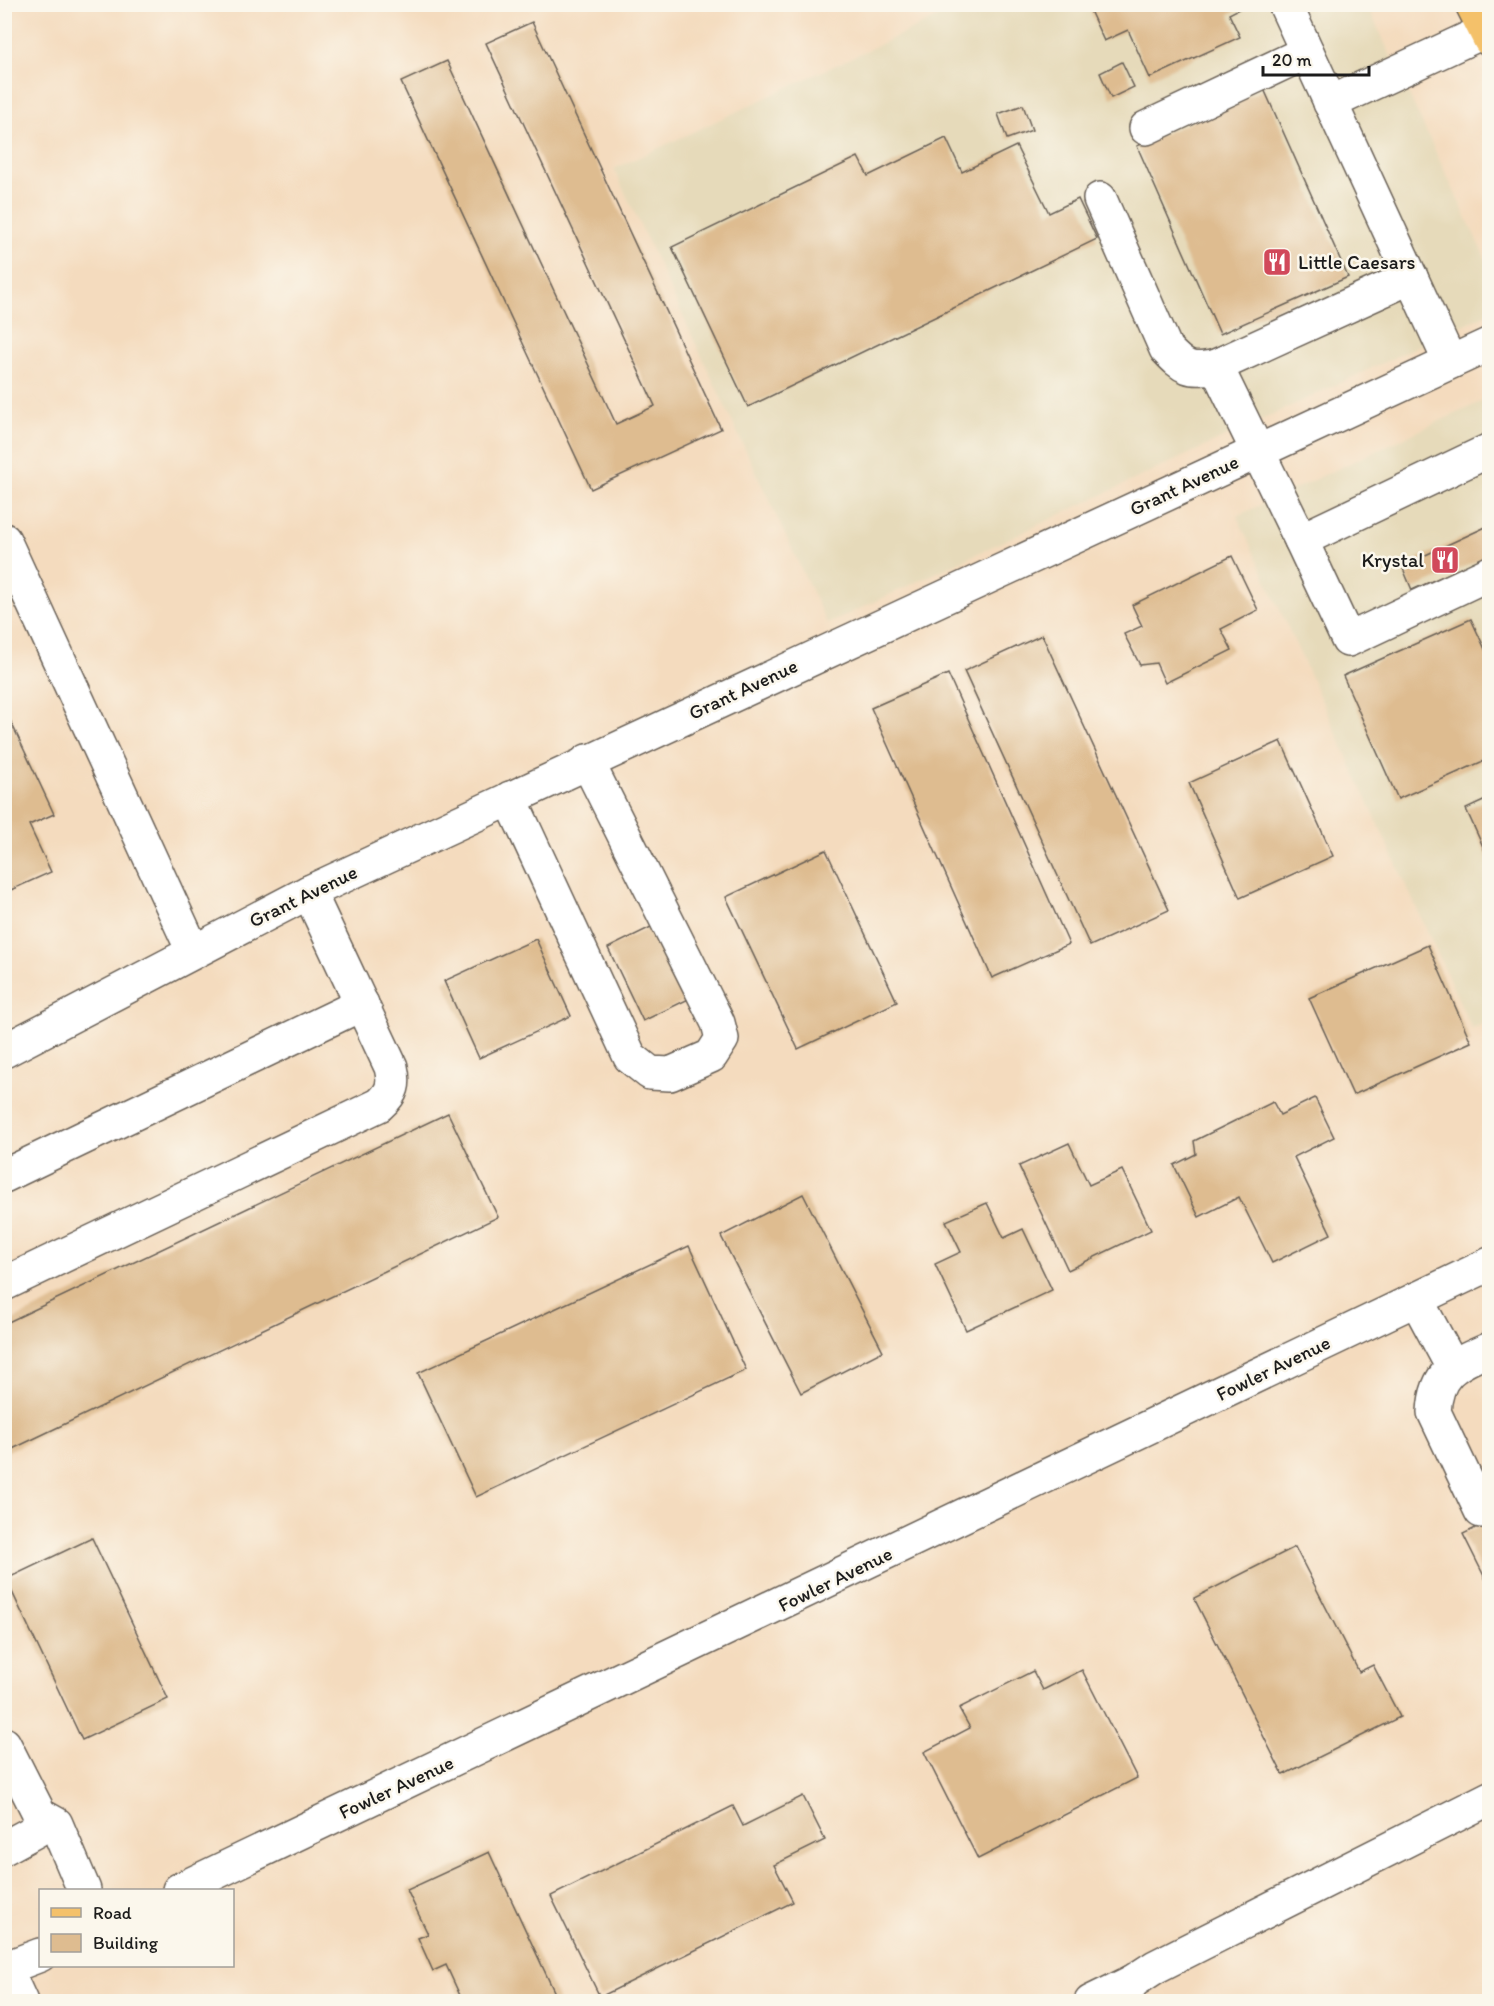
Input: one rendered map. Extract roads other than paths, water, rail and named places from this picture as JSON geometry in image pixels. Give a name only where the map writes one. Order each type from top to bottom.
[{"type":"street","points":[[1285,4],[1450,362]]},
{"type":"street","points":[[1330,103],[1482,25]]},
{"type":"street","points":[[1146,128],[1306,52]]},
{"type":"street","points":[[1100,199],[1166,349],[1178,362],[1195,371],[1216,366],[1411,277]]},
{"type":"street","name":"Grant Avenue","points":[[4,1052],[309,892],[1490,344]]},
{"type":"street","points":[[1216,366],[1348,640],[1490,573]]},
{"type":"street","points":[[1301,540],[1490,450]]},
{"type":"street","points":[[4,540],[193,951]]},
{"type":"street","points":[[1334,609],[1390,609],[1490,562]]},
{"type":"street","points":[[510,798],[630,1057],[650,1073],[670,1074],[711,1056],[722,1039],[718,1023],[587,762]]},
{"type":"street","points":[[4,1284],[389,1096],[394,1082],[392,1067],[309,892]]},
{"type":"street","points":[[4,1176],[362,1004]]},
{"type":"street","name":"Fowler Avenue","points":[[181,1889],[1490,1264]]},
{"type":"street","points":[[1416,1299],[1452,1366]]},
{"type":"street","points":[[1481,1511],[1434,1412],[1435,1396],[1452,1366],[1490,1349]]},
{"type":"street","points":[[4,1744],[40,1815],[56,1824],[84,1889]]},
{"type":"street","points":[[1091,2001],[1126,1992],[1155,1967],[1490,1798]]},
{"type":"street","points":[[4,1848],[37,1830],[40,1815]]},
{"type":"street","points":[[21,2001],[5,1966],[39,1955]]},
{"type":"place","name":"Little Caesars","points":[[1277,262]]},
{"type":"place","name":"Krystal","points":[[1445,560]]}]
